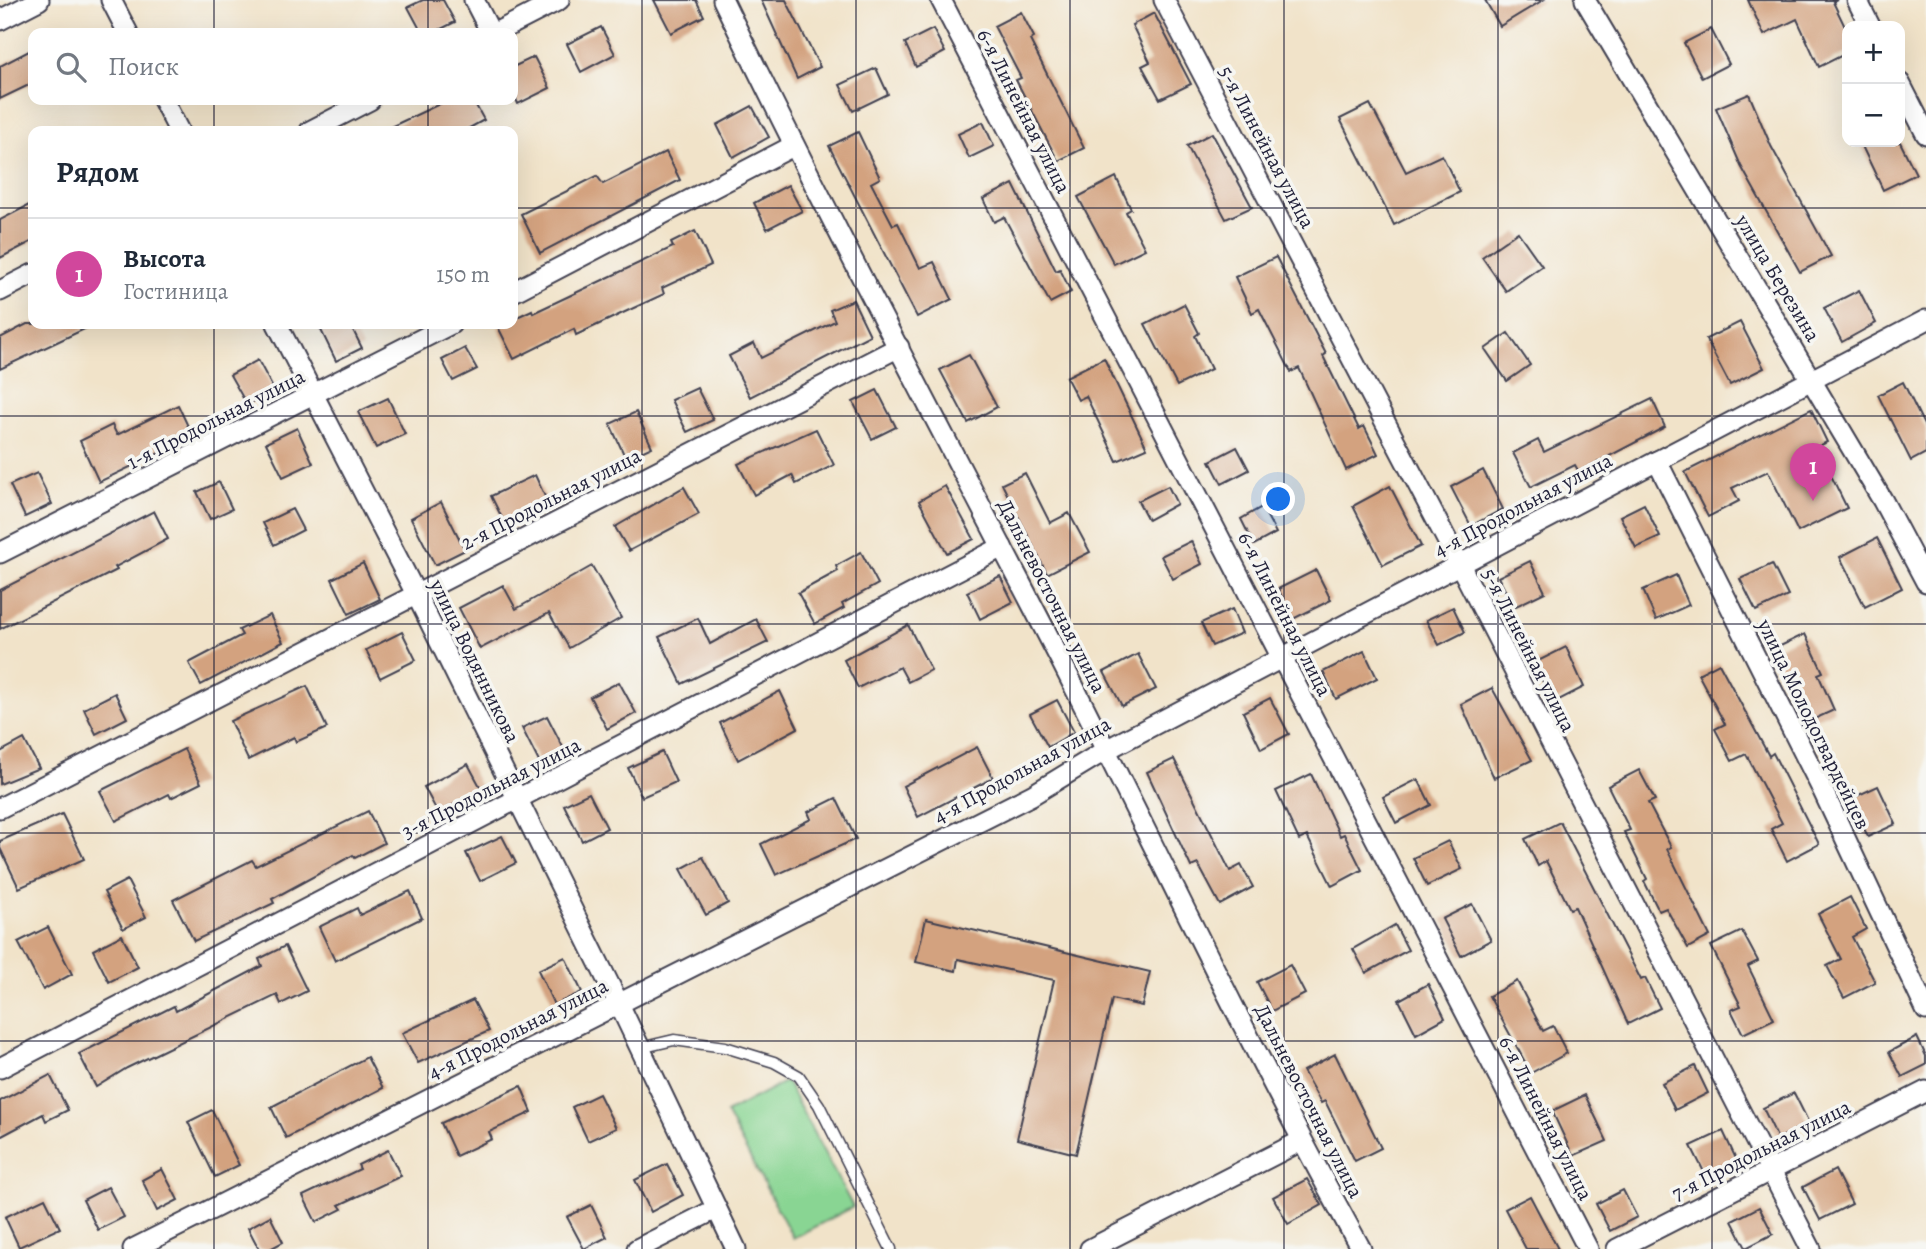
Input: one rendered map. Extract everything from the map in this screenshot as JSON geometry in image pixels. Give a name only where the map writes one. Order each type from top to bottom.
[{"type":"street","points":[[0,20],[39,0]]},
{"type":"street","points":[[111,0],[125,28]]},
{"type":"street","points":[[474,0],[490,28]]},
{"type":"street","points":[[503,28],[559,0]]},
{"type":"street","name":"Дальневосточная улица","points":[[723,0],[793,146],[1106,750],[1301,1141],[1361,1249]]},
{"type":"street","name":"6-я Линейная улица","points":[[941,0],[1588,1249]]},
{"type":"street","name":"5-я Линейная улица","points":[[1164,0],[1460,565],[1811,1249]]},
{"type":"street","name":"улица Березина","points":[[1585,0],[1884,501],[1926,582]]},
{"type":"street","points":[[1857,0],[1868,21]]},
{"type":"street","points":[[1901,84],[1926,134]]},
{"type":"street","points":[[166,105],[176,126]]},
{"type":"street","points":[[320,126],[360,105]]},
{"type":"street","points":[[518,289],[793,146]]},
{"type":"street","points":[[0,291],[28,277]]},
{"type":"street","name":"4-я Продольная улица","points":[[133,1249],[1032,795],[1106,750],[1281,657],[1926,320]]},
{"type":"street","name":"улица Водянникова","points":[[280,329],[416,594],[620,1004],[736,1249]]},
{"type":"street","name":"1-я Продольная улица","points":[[0,553],[441,329]]},
{"type":"street","name":"2-я Продольная улица","points":[[0,808],[899,347]]},
{"type":"street","name":"улица Молодогвардейцев","points":[[1657,461],[1823,791],[1926,1010]]},
{"type":"street","name":"3-я Продольная улица","points":[[0,1068],[1002,547]]},
{"type":"street","name":"7-я Продольная улица","points":[[1617,1249],[1926,1091]]},
{"type":"street","points":[[1090,1249],[1301,1141]]},
{"type":"street","points":[[637,1249],[716,1209]]},
{"type":"lane","points":[[639,1048],[674,1040],[725,1047],[774,1062],[799,1076],[818,1105],[891,1249]]},
{"type":"green space","points":[[786,1081],[853,1207],[793,1238],[726,1113]]},
{"type":"building","points":[[423,0],[443,0],[455,22],[443,28],[419,28],[408,7]]},
{"type":"building","points":[[654,0],[696,0],[704,16],[671,33]]},
{"type":"building","points":[[761,0],[786,0],[820,67],[797,79]]},
{"type":"building","points":[[1485,0],[1543,0],[1500,26]]},
{"type":"building","points":[[1748,0],[1837,0],[1833,2],[1842,21],[1842,56],[1819,67],[1797,19],[1764,35]]},
{"type":"building","points":[[1021,12],[1034,37],[1030,40],[1084,148],[1058,161],[1016,80],[1021,78],[994,26]]},
{"type":"building","points":[[1154,13],[1191,84],[1160,99],[1142,66],[1150,62],[1132,25]]},
{"type":"building","points":[[601,27],[615,54],[581,72],[567,44]]},
{"type":"building","points":[[933,29],[945,52],[916,67],[905,43]]},
{"type":"building","points":[[1711,29],[1729,64],[1702,78],[1684,43]]},
{"type":"building","points":[[28,52],[28,85],[0,99],[0,66]]},
{"type":"building","points":[[534,57],[550,88],[518,104],[518,65]]},
{"type":"building","points":[[876,68],[888,94],[853,111],[840,85]]},
{"type":"building","points":[[1749,94],[1771,146],[1831,256],[1800,272],[1741,166],[1716,108]]},
{"type":"building","points":[[1370,104],[1406,172],[1442,155],[1460,192],[1394,225],[1340,119]]},
{"type":"building","points":[[437,105],[476,105],[484,120],[473,126],[393,126]]},
{"type":"building","points":[[752,106],[769,137],[733,157],[717,125]]},
{"type":"building","points":[[983,122],[994,146],[969,158],[958,134]]},
{"type":"building","points":[[858,132],[880,178],[871,183],[893,225],[898,223],[920,268],[934,262],[952,299],[917,317],[829,146]]},
{"type":"building","points":[[1212,133],[1252,207],[1226,219],[1187,146]]},
{"type":"building","points":[[1862,147],[1902,147],[1916,174],[1883,190]]},
{"type":"building","points":[[666,152],[680,180],[540,253],[521,214],[597,176],[603,184]]},
{"type":"building","points":[[1116,177],[1131,209],[1126,212],[1145,249],[1114,264],[1078,197]]},
{"type":"building","points":[[1013,184],[1056,271],[1060,269],[1071,292],[1050,303],[1004,217],[994,222],[983,199]]},
{"type":"building","points":[[788,185],[802,211],[767,229],[754,203]]},
{"type":"building","points":[[28,206],[28,244],[0,258],[0,220]]},
{"type":"building","points":[[695,231],[711,265],[662,288],[664,294],[576,335],[574,329],[514,359],[499,329],[518,329],[518,317],[532,310],[533,313],[673,247],[671,243]]},
{"type":"building","points":[[1518,232],[1542,266],[1506,291],[1482,257]]},
{"type":"building","points":[[1276,257],[1326,354],[1323,356],[1359,429],[1364,426],[1378,454],[1346,470],[1299,368],[1291,372],[1259,309],[1252,313],[1235,277]]},
{"type":"building","points":[[1859,290],[1876,323],[1842,342],[1824,308]]},
{"type":"building","points":[[853,300],[870,335],[750,397],[729,356],[754,343],[761,358],[835,321],[830,310]]},
{"type":"building","points":[[1184,304],[1199,333],[1195,336],[1211,369],[1177,386],[1145,324]]},
{"type":"building","points":[[1740,322],[1764,368],[1730,385],[1706,339]]},
{"type":"building","points":[[27,324],[28,329],[84,329],[0,369],[0,338]]},
{"type":"building","points":[[320,329],[352,329],[362,348],[336,361]]},
{"type":"building","points":[[1508,333],[1530,365],[1507,381],[1485,349]]},
{"type":"building","points":[[465,348],[477,369],[453,381],[442,360]]},
{"type":"building","points":[[969,355],[997,407],[968,423],[940,370]]},
{"type":"building","points":[[1104,358],[1147,448],[1117,461],[1086,396],[1078,400],[1066,377]]},
{"type":"building","points":[[258,360],[274,390],[247,405],[230,375]]},
{"type":"building","points":[[1903,382],[1926,429],[1926,453],[1911,461],[1878,395]]},
{"type":"building","points":[[697,388],[713,420],[687,432],[671,400]]},
{"type":"building","points":[[877,390],[896,427],[872,439],[853,402]]},
{"type":"building","points":[[388,398],[405,434],[376,448],[358,412]]},
{"type":"building","points":[[1652,399],[1665,427],[1579,472],[1575,465],[1531,487],[1513,453],[1538,440],[1544,452]]},
{"type":"building","points":[[178,405],[193,437],[99,482],[80,441],[112,425],[117,435]]},
{"type":"building","points":[[1811,409],[1827,442],[1817,447],[1847,508],[1798,532],[1768,471],[1732,488],[1739,501],[1708,517],[1685,472]]},
{"type":"building","points":[[636,412],[652,447],[626,459],[610,424]]},
{"type":"building","points":[[297,428],[313,463],[283,477],[266,443]]},
{"type":"building","points":[[816,429],[834,465],[796,484],[792,475],[754,495],[738,464]]},
{"type":"building","points":[[1237,447],[1249,470],[1222,484],[1210,461]]},
{"type":"building","points":[[1483,470],[1503,509],[1471,526],[1451,487]]},
{"type":"building","points":[[37,473],[52,504],[25,517],[10,485]]},
{"type":"building","points":[[1025,473],[1050,523],[1069,513],[1090,552],[1047,574],[1002,484]]},
{"type":"building","points":[[535,475],[548,503],[505,524],[491,496]]},
{"type":"building","points":[[219,482],[232,509],[210,519],[197,492]]},
{"type":"building","points":[[945,486],[974,539],[947,553],[919,501]]},
{"type":"building","points":[[1168,486],[1177,504],[1148,520],[1138,501]]},
{"type":"building","points":[[1390,486],[1421,546],[1383,565],[1353,506]]},
{"type":"building","points":[[684,487],[699,514],[629,551],[615,527]]},
{"type":"building","points":[[441,502],[465,550],[435,565],[411,518]]},
{"type":"building","points":[[1644,504],[1660,537],[1636,548],[1620,516]]},
{"type":"building","points":[[1262,507],[1276,533],[1254,545],[1241,519]]},
{"type":"building","points":[[292,509],[303,530],[274,545],[263,523]]},
{"type":"building","points":[[154,511],[168,539],[115,567],[117,570],[0,629],[0,590]]},
{"type":"building","points":[[1877,538],[1902,588],[1865,607],[1840,557]]},
{"type":"building","points":[[1191,541],[1202,564],[1173,579],[1161,556]]},
{"type":"building","points":[[861,552],[878,584],[842,604],[844,608],[815,624],[798,593],[838,571],[836,566]]},
{"type":"building","points":[[1530,561],[1545,592],[1514,607],[1498,577]]},
{"type":"building","points":[[363,563],[380,599],[349,614],[332,579]]},
{"type":"building","points":[[1772,564],[1788,596],[1756,611],[1740,579]]},
{"type":"building","points":[[592,566],[621,618],[569,648],[549,613],[480,649],[459,608],[503,585],[516,609]]},
{"type":"building","points":[[1316,570],[1331,600],[1293,619],[1278,589]]},
{"type":"building","points":[[1676,575],[1689,605],[1656,620],[1643,590]]},
{"type":"building","points":[[1000,576],[1013,602],[980,619],[967,592]]},
{"type":"building","points":[[1453,607],[1465,632],[1439,645],[1426,620]]},
{"type":"building","points":[[1232,609],[1242,633],[1212,646],[1201,623]]},
{"type":"building","points":[[270,615],[283,642],[201,685],[189,663],[242,635],[239,630]]},
{"type":"building","points":[[698,618],[710,644],[756,619],[768,642],[682,684],[659,637]]},
{"type":"building","points":[[908,625],[931,670],[908,682],[900,667],[858,688],[844,660]]},
{"type":"building","points":[[402,632],[416,660],[380,678],[366,650]]},
{"type":"building","points":[[1805,634],[1823,672],[1818,674],[1834,710],[1808,722],[1772,650]]},
{"type":"building","points":[[1566,647],[1584,687],[1553,703],[1534,663]]},
{"type":"building","points":[[1364,651],[1377,678],[1336,699],[1323,672]]},
{"type":"building","points":[[1138,654],[1156,689],[1122,706],[1104,672]]},
{"type":"building","points":[[1719,663],[1769,756],[1773,753],[1819,844],[1787,861],[1771,829],[1782,823],[1746,754],[1732,761],[1715,729],[1725,724],[1698,674]]},
{"type":"building","points":[[619,682],[636,713],[607,729],[590,697]]},
{"type":"building","points":[[307,686],[327,728],[296,742],[294,737],[248,760],[230,721]]},
{"type":"building","points":[[1492,688],[1532,760],[1494,778],[1461,704]]},
{"type":"building","points":[[780,691],[798,728],[738,760],[720,723]]},
{"type":"building","points":[[115,693],[127,718],[96,734],[84,709]]},
{"type":"building","points":[[1270,698],[1289,734],[1261,749],[1243,712]]},
{"type":"building","points":[[1057,700],[1074,732],[1048,747],[1030,714]]},
{"type":"building","points":[[547,716],[565,751],[540,764],[522,728]]},
{"type":"building","points":[[24,739],[39,768],[0,784],[0,752]]},
{"type":"building","points":[[977,747],[993,778],[918,817],[903,786]]},
{"type":"building","points":[[184,749],[201,783],[171,798],[169,794],[116,821],[100,791]]},
{"type":"building","points":[[662,752],[676,782],[642,797],[628,768]]},
{"type":"building","points":[[1174,759],[1230,871],[1241,865],[1253,887],[1220,905],[1198,864],[1191,867],[1147,772]]},
{"type":"building","points":[[468,764],[482,790],[438,813],[424,787]]},
{"type":"building","points":[[1639,770],[1655,800],[1648,803],[1671,847],[1667,849],[1710,936],[1688,948],[1666,908],[1659,911],[1644,881],[1647,879],[1624,832],[1630,830],[1608,786]]},
{"type":"building","points":[[1311,774],[1340,836],[1344,834],[1362,870],[1332,886],[1307,836],[1299,840],[1276,791]]},
{"type":"building","points":[[1418,779],[1431,805],[1396,823],[1383,797]]},
{"type":"building","points":[[1878,786],[1896,824],[1868,837],[1850,799]]},
{"type":"building","points":[[589,793],[607,828],[582,841],[564,805]]},
{"type":"building","points":[[836,798],[856,839],[776,875],[761,844],[811,819],[808,812]]},
{"type":"building","points":[[368,811],[384,843],[355,858],[353,855],[272,899],[274,903],[194,941],[173,900],[252,860],[256,866]]},
{"type":"building","points":[[62,814],[84,859],[19,888],[0,848],[0,841]]},
{"type":"building","points":[[1560,822],[1641,980],[1645,978],[1660,1008],[1628,1024],[1575,907],[1570,909],[1546,861],[1538,866],[1525,839]]},
{"type":"building","points":[[502,836],[516,863],[480,881],[466,853]]},
{"type":"building","points":[[1448,841],[1462,869],[1427,886],[1413,858]]},
{"type":"building","points":[[703,857],[728,903],[706,915],[681,869]]},
{"type":"building","points":[[127,880],[146,917],[123,929],[104,892]]},
{"type":"building","points":[[410,891],[422,918],[335,961],[319,927],[357,908],[360,915]]},
{"type":"building","points":[[1850,897],[1866,929],[1852,937],[1875,982],[1844,998],[1827,966],[1841,959],[1818,914]]},
{"type":"building","points":[[1472,904],[1491,940],[1461,956],[1442,919]]},
{"type":"building","points":[[926,919],[1150,972],[1142,1006],[1112,999],[1076,1154],[1017,1139],[1054,980],[958,959],[956,971],[916,962]]},
{"type":"building","points":[[1395,925],[1408,950],[1366,973],[1353,949]]},
{"type":"building","points":[[48,927],[72,974],[43,990],[18,942]]},
{"type":"building","points":[[1742,931],[1758,961],[1748,966],[1774,1019],[1743,1034],[1731,1010],[1741,1006],[1711,946]]},
{"type":"building","points":[[122,935],[138,967],[109,982],[93,950]]},
{"type":"building","points":[[285,946],[307,991],[281,1004],[277,995],[127,1068],[96,1087],[79,1054],[174,1006],[176,1011],[262,966],[259,959]]},
{"type":"building","points":[[565,957],[582,992],[554,1005],[538,970]]},
{"type":"building","points":[[1290,965],[1305,994],[1272,1011],[1257,982]]},
{"type":"building","points":[[1517,981],[1543,1031],[1553,1026],[1567,1053],[1531,1073],[1489,996]]},
{"type":"building","points":[[1428,984],[1445,1018],[1416,1034],[1399,1000]]},
{"type":"building","points":[[473,1000],[489,1031],[418,1063],[402,1033]]},
{"type":"building","points":[[1917,1037],[1926,1056],[1926,1065],[1902,1077],[1889,1052]]},
{"type":"building","points":[[1335,1054],[1381,1148],[1355,1161],[1325,1101],[1321,1103],[1303,1071]]},
{"type":"building","points":[[367,1057],[383,1088],[286,1138],[271,1107]]},
{"type":"building","points":[[1695,1066],[1708,1093],[1675,1110],[1662,1083]]},
{"type":"building","points":[[50,1075],[68,1110],[46,1121],[43,1114],[0,1137],[0,1101]]},
{"type":"building","points":[[521,1086],[532,1112],[489,1132],[492,1139],[456,1156],[441,1123]]},
{"type":"building","points":[[1794,1093],[1809,1123],[1778,1139],[1763,1108]]},
{"type":"building","points":[[599,1094],[616,1128],[588,1141],[572,1107]]},
{"type":"building","points":[[1585,1095],[1607,1141],[1573,1156],[1552,1111]]},
{"type":"building","points":[[212,1110],[239,1165],[215,1177],[188,1122]]},
{"type":"building","points":[[1723,1131],[1737,1161],[1706,1176],[1691,1146]]},
{"type":"building","points":[[388,1150],[401,1176],[339,1205],[342,1209],[316,1222],[303,1196],[360,1169],[358,1165]]},
{"type":"building","points":[[667,1164],[683,1195],[651,1212],[635,1180]]},
{"type":"building","points":[[162,1169],[178,1200],[157,1211],[142,1180]]},
{"type":"building","points":[[1835,1170],[1852,1204],[1820,1220],[1803,1187]]},
{"type":"building","points":[[1307,1179],[1322,1205],[1288,1224],[1273,1197]]},
{"type":"building","points":[[108,1187],[124,1217],[98,1230],[83,1200]]},
{"type":"building","points":[[1623,1190],[1637,1217],[1610,1231],[1596,1204]]},
{"type":"building","points":[[1530,1196],[1558,1249],[1526,1249],[1505,1209]]},
{"type":"building","points":[[45,1198],[60,1228],[19,1247],[5,1217]]},
{"type":"building","points":[[591,1205],[607,1237],[584,1249],[567,1217]]},
{"type":"building","points":[[1759,1207],[1773,1234],[1746,1248],[1732,1221]]},
{"type":"building","points":[[270,1216],[283,1242],[270,1249],[259,1249],[248,1228]]},
{"type":"place","name":"Высота","points":[[1813,501]]}]
